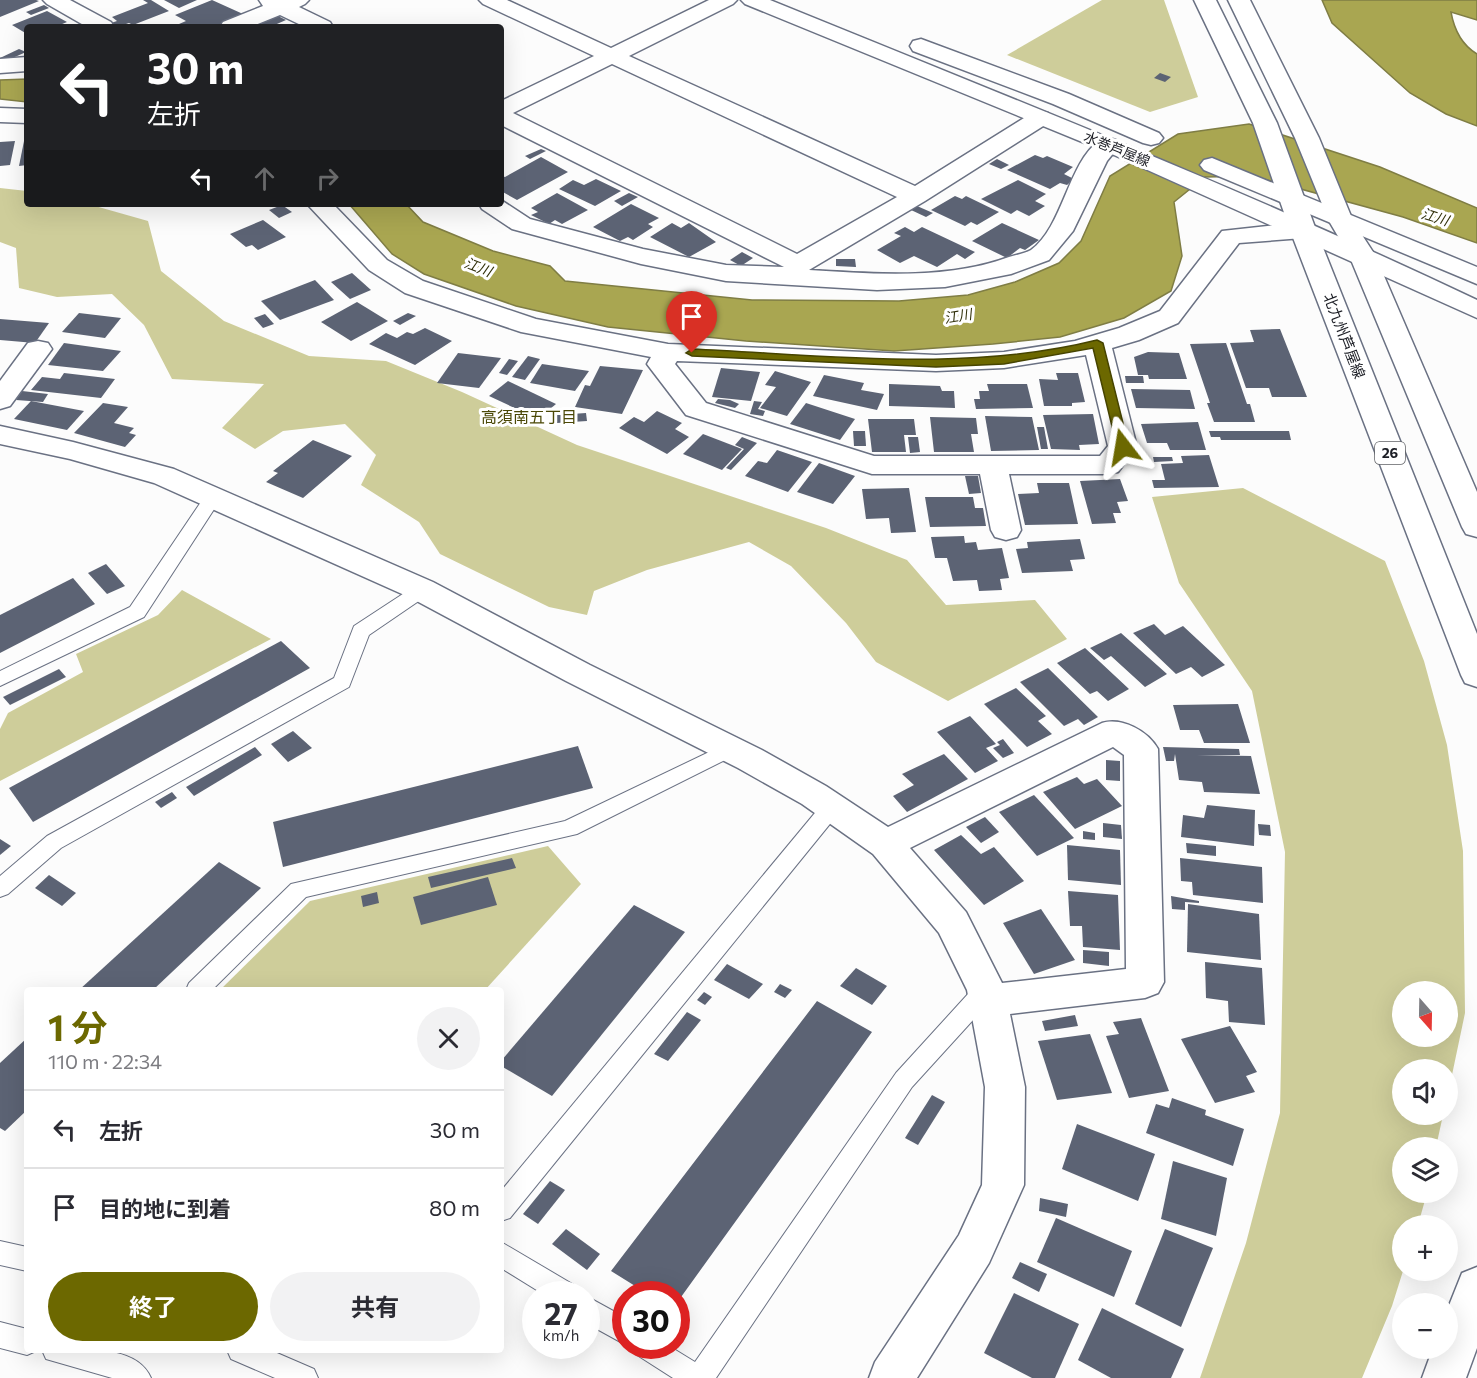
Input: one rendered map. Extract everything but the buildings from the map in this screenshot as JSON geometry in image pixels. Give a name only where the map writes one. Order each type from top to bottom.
[{"type":"street","points":[[54,0],[98,24]]},
{"type":"street","points":[[490,0],[916,196]]},
{"type":"street","points":[[504,109],[726,0]]},
{"type":"street","name":"水巻芦屋線","points":[[752,0],[1115,147],[1362,255],[1477,310]]},
{"type":"street","name":"水巻芦屋線","points":[[802,0],[1061,99],[1236,176],[1338,212],[1477,276]]},
{"type":"street","name":"北九州芦屋線","points":[[1205,0],[1265,123],[1289,194],[1477,675]]},
{"type":"street","points":[[1239,0],[1307,138],[1338,212],[1362,255],[1477,527]]},
{"type":"street","points":[[237,24],[282,2],[317,24]]},
{"type":"street","points":[[0,66],[24,64]]},
{"type":"street","points":[[0,115],[24,116]]},
{"type":"street","points":[[504,118],[796,270]]},
{"type":"street","points":[[796,270],[1040,118]]},
{"type":"street","points":[[496,207],[521,224],[641,256],[726,273],[796,270],[877,282],[945,279],[1002,269],[1040,255],[1060,231],[1096,159],[1115,147]]},
{"type":"street","points":[[322,207],[378,265],[414,287],[530,326],[668,352],[936,363],[1004,360],[1078,349],[1129,334],[1170,317],[1231,236],[1303,230]]},
{"type":"street","points":[[668,352],[661,364],[696,409],[872,465],[1108,465],[1123,447],[1097,343]]},
{"type":"street","points":[[0,400],[38,349]]},
{"type":"street","points":[[1,436],[73,451],[164,476],[422,590],[578,673],[730,749],[814,795],[886,844],[953,923],[987,995],[1005,1087],[1003,1185],[974,1249],[891,1378]]},
{"type":"street","points":[[993,465],[1006,530]]},
{"type":"street","points":[[886,844],[1114,732],[1142,749],[1145,982],[987,995]]},
{"type":"street","points":[[1444,1378],[1477,1287]]},
{"type":"lane","points":[[0,678],[138,612],[213,497]]},
{"type":"lane","points":[[0,888],[54,842],[342,682],[361,631],[422,590]]},
{"type":"lane","points":[[200,987],[299,890],[570,828],[730,749]]},
{"type":"lane","points":[[504,1206],[831,808]]},
{"type":"lane","points":[[667,1359],[698,1378],[904,1080],[987,995]]},
{"type":"lane","points":[[0,1253],[24,1258]]},
{"type":"lane","points":[[504,1256],[544,1281]]},
{"type":"lane","points":[[0,1335],[24,1341]]},
{"type":"lane","points":[[66,1353],[126,1369],[138,1378]]},
{"type":"lane","points":[[247,1353],[305,1378]]},
{"type":"shaded area","points":[[1102,0],[1164,0],[1198,97],[1150,112],[1007,55]]},
{"type":"shaded area","points":[[0,188],[24,191],[24,207],[99,207],[148,221],[161,271],[224,321],[309,356],[386,361],[462,392],[577,445],[826,528],[907,560],[946,605],[1035,600],[1067,639],[948,701],[876,662],[846,623],[791,566],[749,542],[647,570],[594,591],[587,615],[549,607],[440,554],[419,522],[361,485],[376,455],[345,424],[283,431],[255,449],[222,428],[264,384],[172,379],[144,325],[112,294],[57,297],[19,288],[16,248],[0,242]]},
{"type":"shaded area","points":[[1243,488],[1385,561],[1424,661],[1447,745],[1463,851],[1465,1013],[1458,1046],[1458,981],[1392,981],[1392,1047],[1458,1047],[1455,1059],[1392,1059],[1392,1125],[1441,1125],[1438,1137],[1392,1137],[1392,1203],[1424,1203],[1421,1215],[1392,1215],[1392,1281],[1400,1281],[1396,1293],[1392,1293],[1392,1306],[1362,1378],[1200,1378],[1246,1243],[1280,1113],[1285,852],[1252,691],[1179,583],[1152,497]]},
{"type":"shaded area","points":[[182,590],[271,639],[0,781],[0,729],[8,713],[83,672],[76,654],[158,615]]},
{"type":"shaded area","points":[[548,846],[581,884],[488,987],[223,987],[310,901]]},
{"type":"water","points":[[1322,0],[1477,0],[1477,20],[1451,12],[1460,36],[1477,54],[1477,126],[1446,114],[1410,93],[1332,23]]},
{"type":"water","points":[[24,79],[24,102],[0,99],[0,80]]},
{"type":"water","name":"江川","points":[[1249,124],[1380,167],[1477,208],[1477,243],[1403,217],[1253,176],[1205,177],[1174,202],[1182,256],[1171,291],[1124,318],[1060,337],[894,351],[746,341],[608,327],[516,306],[424,274],[392,254],[352,207],[409,207],[423,222],[493,251],[550,266],[565,281],[752,300],[899,301],[968,295],[1015,282],[1059,263],[1081,241],[1110,176],[1178,134]]},
{"type":"district","name":"高須南五丁目","points":[[529,417]]},
{"type":"route","points":[[692,353],[936,363],[1004,360],[1078,349],[1097,343],[1123,447]]}]
